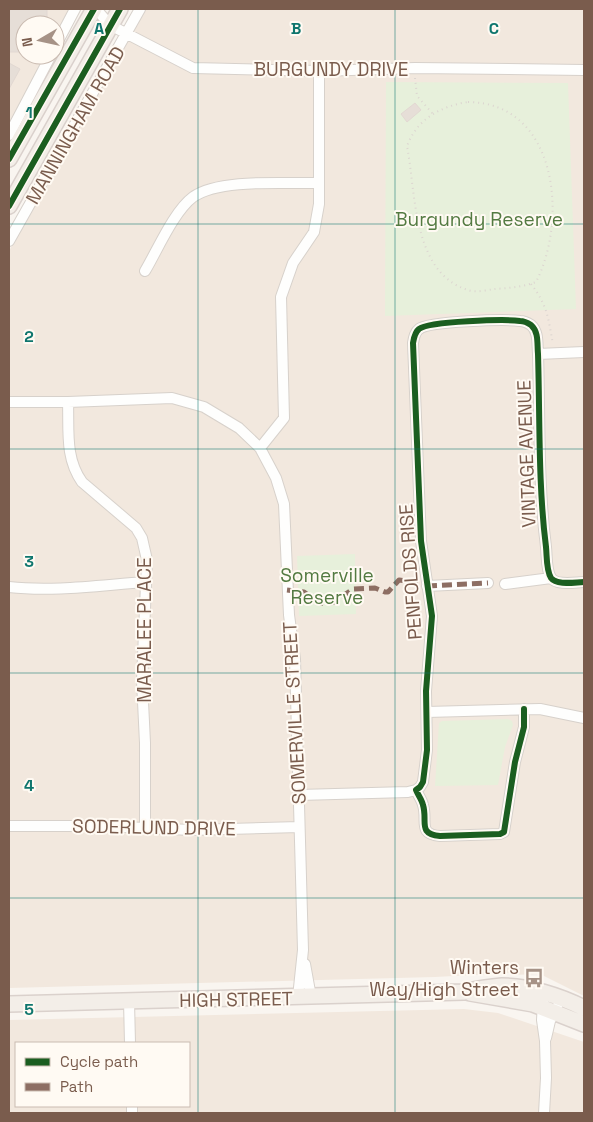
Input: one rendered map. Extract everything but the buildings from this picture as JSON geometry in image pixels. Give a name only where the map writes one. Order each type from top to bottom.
[{"type":"main road","points":[[9,159],[95,9]]},
{"type":"main road","name":"MANNINGHAM ROAD","points":[[9,206],[120,9]]},
{"type":"main road","name":"HIGH STREET","points":[[9,1004],[464,992],[505,986],[551,1003],[584,1008]]},
{"type":"main road","name":"HIGH STREET","points":[[551,1003],[584,1024]]},
{"type":"street","points":[[65,28],[75,9]]},
{"type":"street","name":"BURGUNDY DRIVE","points":[[95,9],[110,25],[193,68],[319,71],[416,68],[584,70]]},
{"type":"street","name":"MANNINGHAM ROAD","points":[[9,241],[140,9]]},
{"type":"street","points":[[9,135],[46,65]]},
{"type":"street","points":[[260,448],[284,418],[281,297],[293,263],[314,232],[319,204],[319,71]]},
{"type":"street","points":[[145,271],[176,217],[193,197],[215,188],[237,185],[319,183]]},
{"type":"street","name":"VINTAGE AVENUE","points":[[416,332],[427,325],[521,321],[528,323],[537,334],[543,522],[551,578]]},
{"type":"street","name":"PENFOLDS RISE","points":[[416,332],[413,343],[421,541],[432,616],[426,691],[427,750],[423,782],[416,790]]},
{"type":"street","points":[[538,354],[584,352]]},
{"type":"street","name":"SOMERVILLE STREET","points":[[9,402],[172,398],[204,407],[240,428],[260,448],[276,478],[284,504],[289,615],[295,659],[304,997]]},
{"type":"street","name":"MARALEE PLACE","points":[[68,402],[69,449],[72,464],[82,482],[136,528],[142,538],[147,560],[142,681],[145,743],[145,828]]},
{"type":"street","points":[[505,584],[551,578],[561,582],[584,582]]},
{"type":"street","points":[[9,587],[22,589],[77,587],[146,582]]},
{"type":"street","points":[[427,586],[488,583]]},
{"type":"street","points":[[299,795],[408,792],[416,790],[423,805],[425,827],[430,836],[500,834],[504,832],[515,762],[524,727],[524,709]]},
{"type":"street","points":[[427,712],[540,709],[584,718]]},
{"type":"street","name":"SODERLUND DRIVE","points":[[9,826],[100,826],[191,830],[300,827]]},
{"type":"street","points":[[128,1001],[130,1042]]},
{"type":"street","points":[[544,1113],[546,1087],[545,1041],[550,1021],[551,1003]]},
{"type":"path","points":[[416,68],[417,96],[433,114]]},
{"type":"path","points":[[485,102],[501,109],[531,131],[540,146],[549,169],[552,191],[552,218],[544,268],[536,282],[531,284],[523,287],[470,291],[456,285],[445,277],[428,253],[419,231],[407,146],[412,134],[433,114],[452,104],[485,102]]},
{"type":"path","points":[[531,284],[542,298],[546,307],[555,354]]},
{"type":"shaded area","points":[[9,9],[77,9],[65,31],[65,15],[15,15],[15,65],[47,65],[9,135]]},
{"type":"shaded area","points":[[143,9],[584,9],[584,996],[540,974],[512,975],[511,973],[435,977],[9,988],[9,251]]},
{"type":"shaded area","points":[[464,1009],[498,1013],[584,1042],[584,1113],[9,1113],[9,1020]]},
{"type":"green space","name":"Burgundy Reserve","points":[[386,82],[568,83],[576,309],[385,316]]},
{"type":"green space","name":"Somerville Reserve","points":[[355,554],[356,614],[299,616],[297,556]]},
{"type":"green space","points":[[508,719],[512,721],[513,725],[505,747],[498,785],[435,786],[439,723],[442,721]]},
{"type":"marked path","points":[[287,590],[304,592],[317,602],[326,604],[334,602],[353,589],[375,588],[388,592],[399,580],[426,580]]},
{"type":"marked path","points":[[427,586],[488,583]]},
{"type":"cycle path","points":[[9,159],[94,9]]},
{"type":"cycle path","points":[[9,206],[120,9]]},
{"type":"cycle path","points":[[524,709],[524,727],[515,762],[504,832],[500,834],[440,836],[428,833],[425,826],[422,803],[416,790],[423,782],[427,750],[426,691],[432,616],[421,541],[413,343],[419,329],[452,322],[500,320],[523,321],[534,328],[537,342],[540,475],[548,571],[551,578],[558,582],[584,582]]},
{"type":"place","name":"Winters Way/High Street","points":[[534,978]]}]
